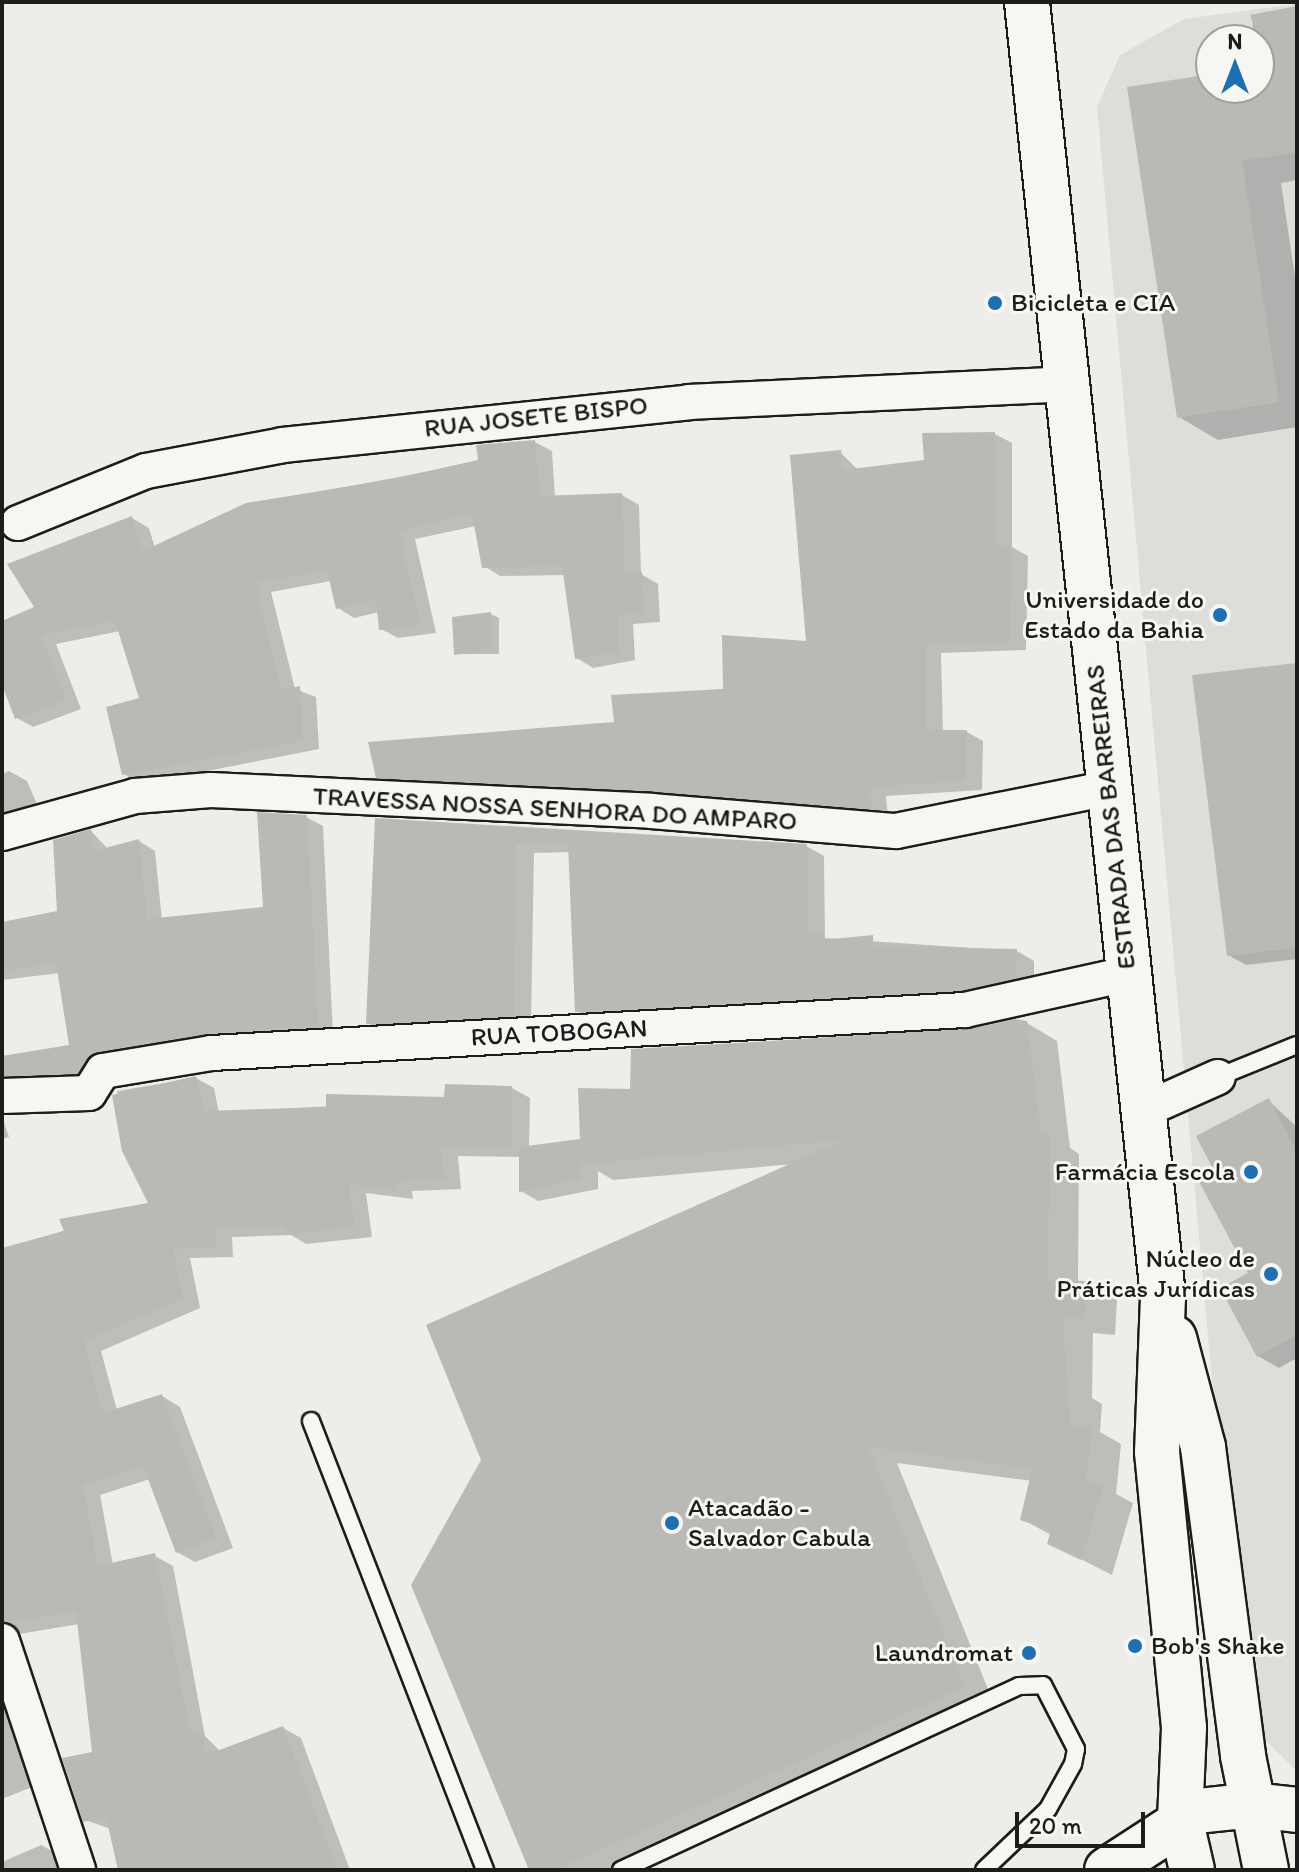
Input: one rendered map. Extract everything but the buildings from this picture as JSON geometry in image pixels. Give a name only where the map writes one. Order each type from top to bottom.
[{"type":"main road","name":"ESTRADA DAS BARREIRAS","points":[[1027,2],[1163,1297],[1203,1447],[1253,1805],[1266,1870]]},
{"type":"main road","name":"ESTRADA DAS BARREIRAS","points":[[1163,1297],[1157,1452],[1184,1728],[1180,1818],[1192,1870]]},
{"type":"main road","points":[[1107,1870],[1180,1818],[1253,1805],[1297,1810]]},
{"type":"street","name":"RUA JOSETE BISPO","points":[[18,523],[146,471],[283,445],[689,402],[1066,384]]},
{"type":"street","name":"TRAVESSA NOSSA SENHORA DO AMPARO","points":[[2,833],[135,796],[211,790],[651,811],[896,831],[1109,788]]},
{"type":"street","name":"RUA TOBOGAN","points":[[2,1096],[89,1093],[103,1071],[212,1053],[965,1010],[1128,974]]},
{"type":"street","points":[[1142,1111],[1218,1077]]},
{"type":"street","points":[[2,1641],[78,1870]]},
{"type":"lane","points":[[1218,1077],[1297,1045]]},
{"type":"lane","points":[[311,1421],[485,1870]]},
{"type":"lane","points":[[621,1870],[1019,1686],[1043,1685],[1076,1749],[1073,1764],[1048,1809],[984,1870]]},
{"type":"shaded area","name":"Universidade do Estado da Bahia","points":[[1297,4],[1297,1771],[1257,1732],[1217,1435],[1097,107],[1120,55],[1184,19]]},
{"type":"place","name":"Bicicleta e CIA","points":[[995,303]]},
{"type":"place","name":"Universidade do Estado da Bahia","points":[[1220,615]]},
{"type":"place","name":"Farmácia Escola","points":[[1251,1172]]},
{"type":"place","name":"Núcleo de Práticas Jurídicas","points":[[1271,1274]]},
{"type":"place","name":"Atacadão - Salvador Cabula","points":[[672,1523]]},
{"type":"place","name":"Bob's Shake","points":[[1135,1646]]},
{"type":"place","name":"Laundromat","points":[[1029,1653]]}]
